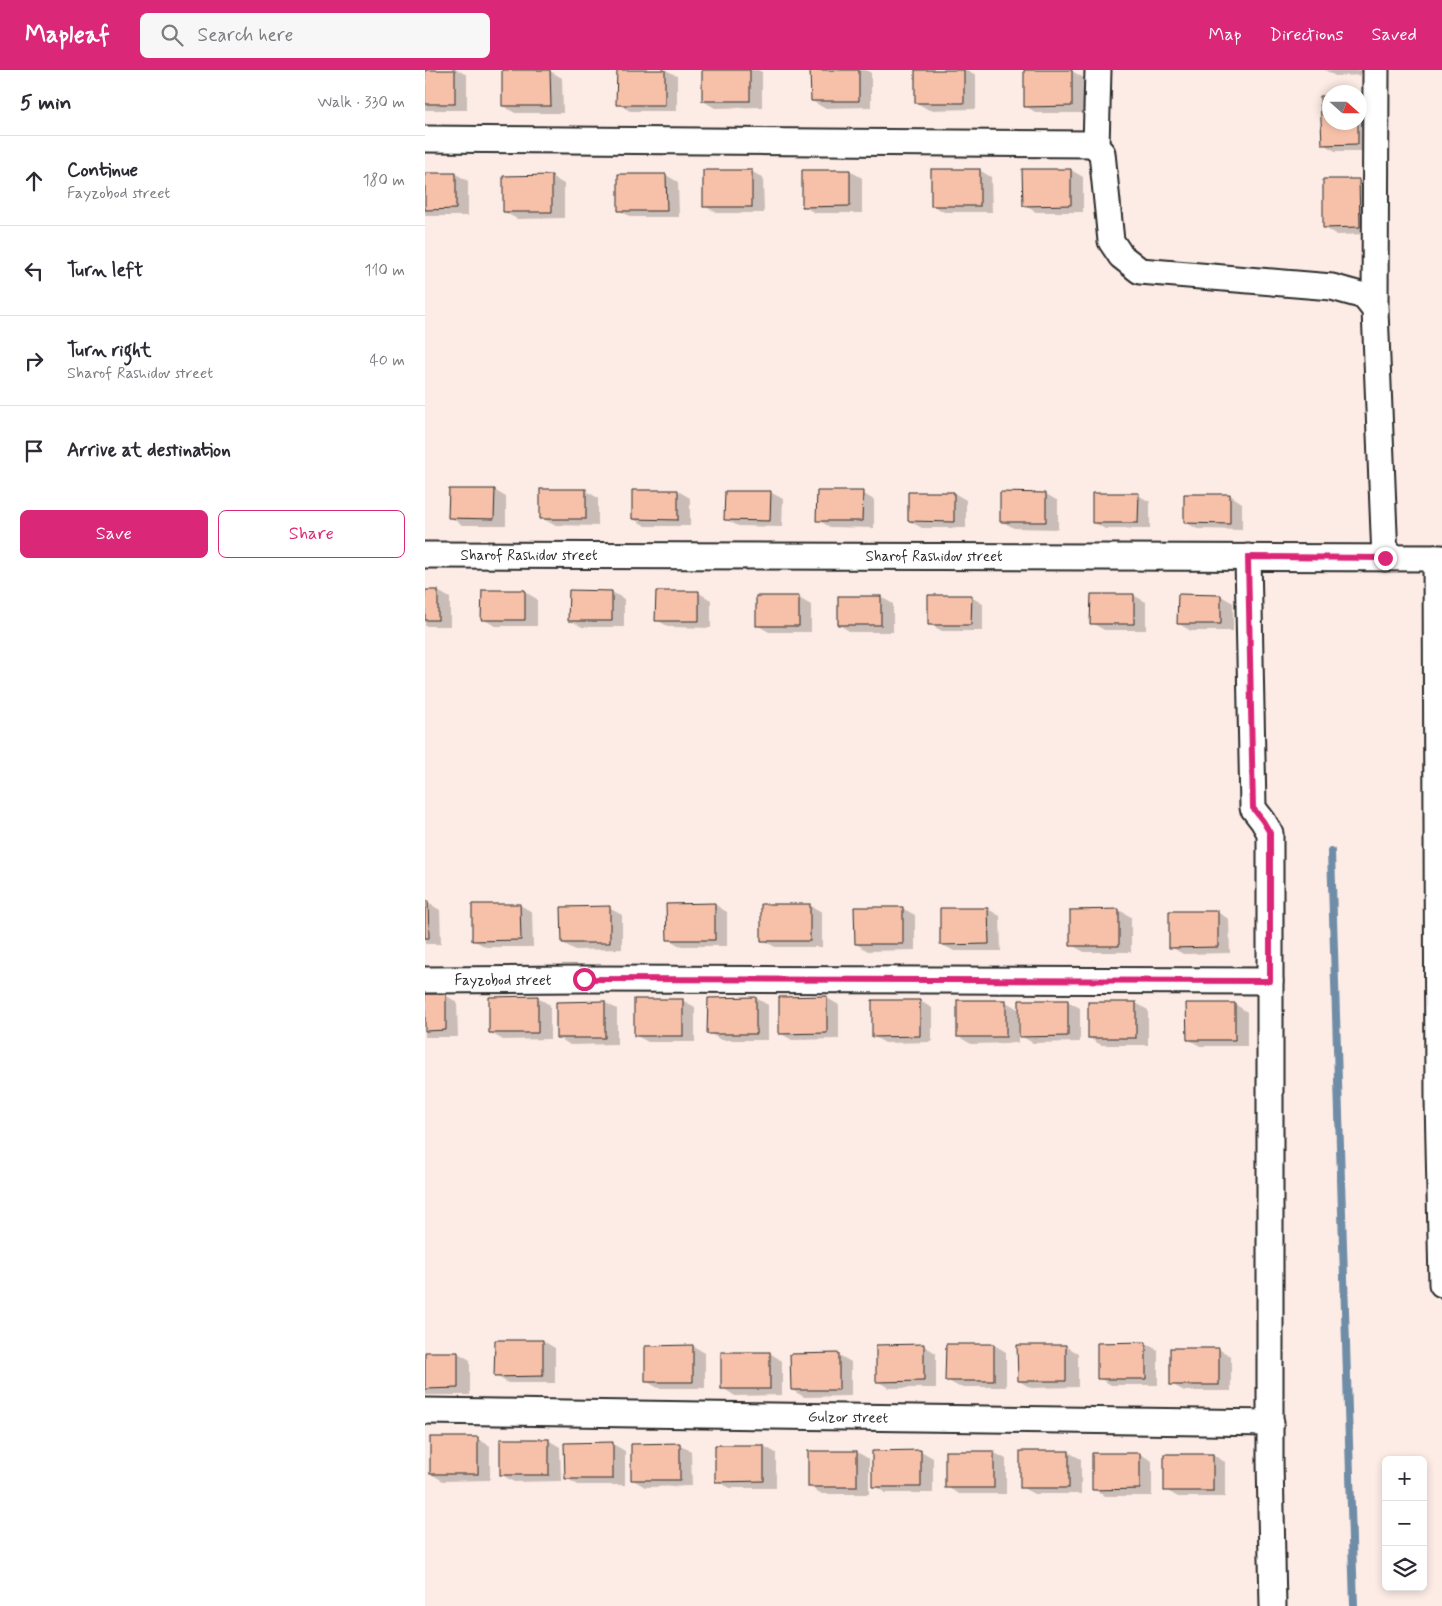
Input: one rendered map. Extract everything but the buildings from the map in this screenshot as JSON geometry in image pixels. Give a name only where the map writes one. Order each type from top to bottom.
[{"type":"street","points":[[1096,147],[1098,70]]},
{"type":"street","points":[[1376,70],[1375,310],[1385,558]]},
{"type":"street","points":[[425,139],[1071,142],[1093,144],[1101,153],[1111,241],[1121,256],[1139,271],[1332,288],[1365,296],[1375,310]]},
{"type":"street","name":"Sharof Rashidov street","points":[[425,555],[1439,558]]},
{"type":"street","points":[[1248,557],[1253,808],[1270,833],[1270,1462],[1273,1606]]},
{"type":"street","points":[[1439,558],[1442,1284]]},
{"type":"street","name":"Fayzobod street","points":[[425,980],[1270,981]]},
{"type":"street","name":"Gulzor street","points":[[425,1411],[1271,1423]]},
{"type":"waterway","points":[[1331,851],[1354,1606]]},
{"type":"route","points":[[584,979],[1270,981],[1270,833],[1253,808],[1248,557],[1385,558]]}]
